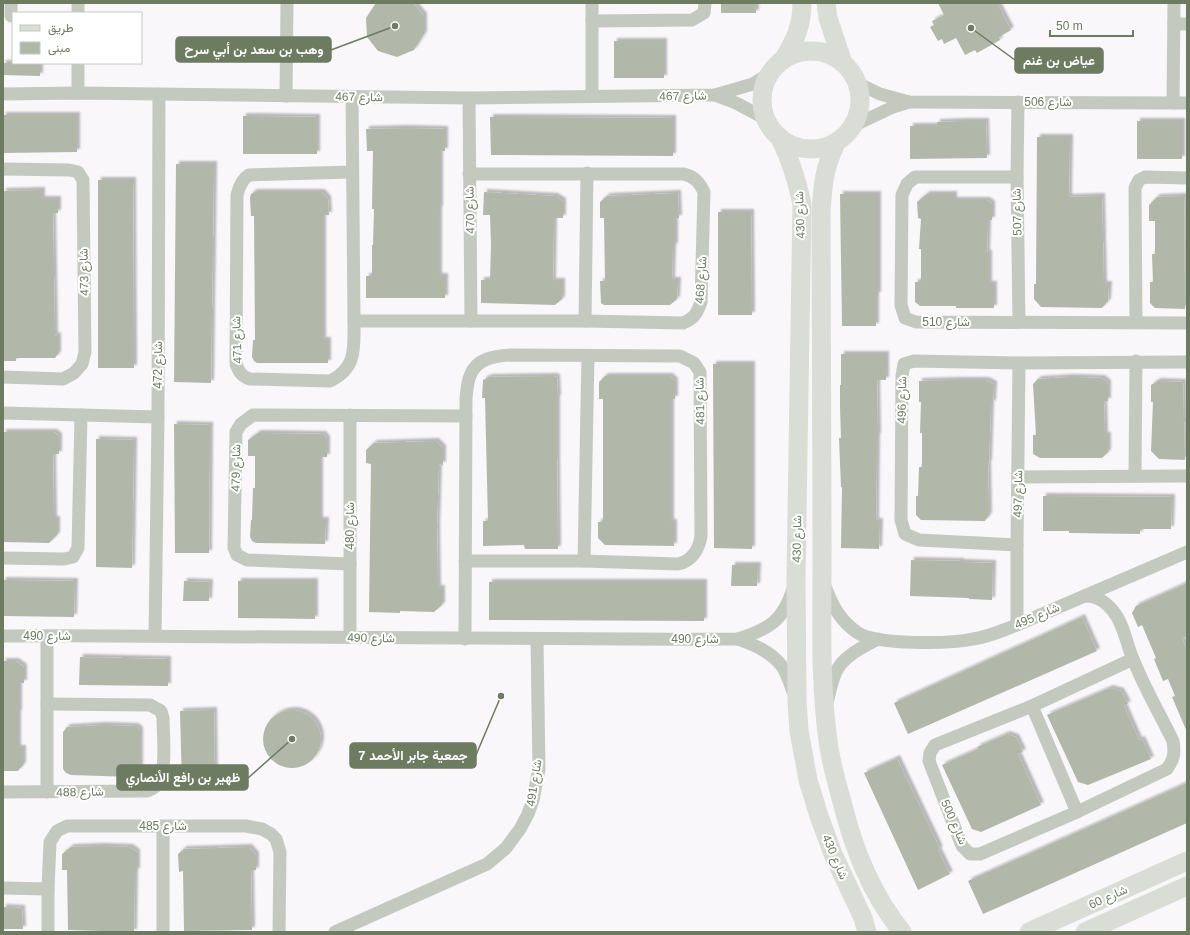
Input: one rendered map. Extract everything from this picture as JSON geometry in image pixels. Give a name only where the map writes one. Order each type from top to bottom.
[{"type":"street","points":[[286,96],[288,3]]},
{"type":"street","points":[[592,3],[592,96]]},
{"type":"street","points":[[592,21],[692,20],[704,13],[705,3]]},
{"type":"street","points":[[777,66],[795,54],[820,52],[832,56],[843,63],[848,69],[857,83],[860,97],[859,112],[853,126],[836,143],[825,147],[807,149],[790,144],[774,132],[766,119],[762,103],[764,88],[777,66],[794,42],[799,28],[802,3]]},
{"type":"street","points":[[826,3],[828,18],[843,63]]},
{"type":"street","points":[[1173,103],[1180,24],[1174,3]]},
{"type":"street","points":[[78,64],[78,93]]},
{"type":"street","name":"شارع 467","points":[[3,94],[78,93],[469,98],[715,95],[753,84],[777,66]]},
{"type":"street","name":"شارع 506","points":[[857,83],[880,94],[909,102],[1187,103]]},
{"type":"street","name":"شارع 472","points":[[155,636],[158,417],[159,94]]},
{"type":"street","name":"شارع 467","points":[[715,95],[736,103],[766,119]]},
{"type":"street","name":"شارع 471","points":[[352,97],[354,348],[348,366],[340,376],[330,381],[250,379],[239,373],[236,364],[237,195],[242,183],[249,175],[352,172]]},
{"type":"street","name":"شارع 470","points":[[469,98],[471,321]]},
{"type":"street","name":"شارع 506","points":[[853,126],[893,107],[909,102]]},
{"type":"street","name":"شارع 507","points":[[1018,102],[1017,177],[1019,322]]},
{"type":"street","name":"شارع 430","points":[[780,138],[788,154],[798,182],[802,204],[796,578],[796,701],[799,731],[808,780],[833,854],[863,918],[867,932]]},
{"type":"street","name":"شارع 430","points":[[836,143],[825,169],[821,211],[821,646],[825,712],[829,750],[846,820],[855,848],[878,897],[902,932]]},
{"type":"street","name":"شارع 473","points":[[3,169],[70,170],[78,172],[83,180],[86,352],[82,364],[74,373],[63,379],[3,377]]},
{"type":"street","points":[[585,321],[587,173]]},
{"type":"street","name":"شارع 468","points":[[354,322],[585,321],[684,323],[692,320],[697,314],[701,302],[704,192],[698,181],[692,176],[684,174],[587,173],[469,174]]},
{"type":"street","name":"شارع 510","points":[[1017,177],[915,178],[907,184],[902,195],[901,305],[905,318],[916,322],[1187,323]]},
{"type":"street","points":[[1136,322],[1135,188],[1139,180],[1145,177],[1187,178]]},
{"type":"street","name":"شارع 481","points":[[465,561],[584,561],[678,564],[685,562],[692,556],[700,546],[701,536],[700,372],[694,363],[680,356],[511,354],[494,356],[477,363],[470,375],[466,398],[465,561],[465,639]]},
{"type":"street","points":[[584,561],[588,356]]},
{"type":"street","name":"شارع 496","points":[[1017,545],[919,540],[905,534],[901,520],[902,376],[904,364],[914,361],[1187,362]]},
{"type":"street","name":"شارع 497","points":[[1017,625],[1019,362]]},
{"type":"street","points":[[1135,475],[1136,362]]},
{"type":"street","points":[[3,413],[158,417]]},
{"type":"street","points":[[3,558],[64,559],[73,557],[78,548],[81,415]]},
{"type":"street","name":"شارع 479","points":[[350,564],[247,560],[237,555],[234,548],[236,432],[241,424],[252,415],[466,416]]},
{"type":"street","name":"شارع 480","points":[[350,415],[350,637]]},
{"type":"street","points":[[1018,477],[1135,475],[1187,476]]},
{"type":"street","name":"شارع 495","points":[[822,580],[832,605],[839,616],[860,634],[878,639],[921,642],[973,640],[1017,625],[1187,552]]},
{"type":"street","name":"شارع 490","points":[[3,636],[350,637],[537,640],[738,639],[755,634],[769,627],[780,616],[789,600],[796,578]]},
{"type":"street","name":"شارع 500","points":[[1085,596],[1098,597],[1114,612],[1119,621],[1133,659],[1173,741],[1173,761],[1167,770],[1077,812],[980,854],[970,854],[962,846],[928,761],[930,753],[935,746],[1032,706],[1133,659]]},
{"type":"street","points":[[47,636],[47,792]]},
{"type":"street","name":"شارع 490","points":[[738,639],[760,648],[782,665],[796,701]]},
{"type":"street","points":[[825,712],[836,671],[850,656],[878,639]]},
{"type":"street","name":"شارع 491","points":[[335,932],[487,864],[506,848],[520,829],[533,800],[539,768],[537,640]]},
{"type":"street","name":"شارع 488","points":[[3,792],[146,791],[155,786],[160,780],[163,771],[163,718],[161,711],[157,708],[150,705],[48,704]]},
{"type":"street","points":[[1032,706],[1077,812]]},
{"type":"street","name":"شارع 485","points":[[48,932],[50,842],[57,831],[68,826],[246,826],[262,829],[276,839],[280,852],[279,932]]},
{"type":"street","points":[[163,827],[163,932]]},
{"type":"street","name":"شارع 60","points":[[1029,932],[1187,861]]},
{"type":"street","name":"شارع 60","points":[[1085,932],[1187,886]]},
{"type":"street","points":[[3,888],[48,889]]},
{"type":"building","points":[[376,3],[413,3],[424,16],[424,34],[414,50],[397,57],[378,51],[367,37],[366,18]]},
{"type":"building","points":[[721,3],[756,3],[756,13],[721,13]]},
{"type":"building","points":[[938,3],[997,3],[1011,30],[999,37],[1000,40],[977,53],[975,50],[965,55],[956,38],[944,44],[942,39],[938,41],[930,27],[934,25],[932,21],[944,15]]},
{"type":"building","points":[[614,41],[664,41],[664,78],[614,78]]},
{"type":"building","points":[[3,63],[40,64],[40,76],[3,75]]},
{"type":"building","points":[[3,115],[77,115],[77,152],[3,153]]},
{"type":"building","points":[[243,116],[317,117],[317,154],[243,154]]},
{"type":"building","points":[[490,117],[673,118],[673,156],[491,155]]},
{"type":"building","points":[[986,121],[987,158],[910,159],[910,126],[937,126],[937,122]]},
{"type":"building","points":[[1137,121],[1182,121],[1182,159],[1137,159]]},
{"type":"building","points":[[366,129],[445,129],[445,151],[440,151],[439,276],[445,276],[445,298],[366,298],[366,276],[372,276],[374,209],[372,209],[373,151],[367,151]]},
{"type":"building","points":[[1037,137],[1070,137],[1069,197],[1102,196],[1104,284],[1109,284],[1108,301],[1102,308],[1041,307],[1034,299],[1034,284],[1036,284]]},
{"type":"building","points":[[176,164],[214,164],[211,383],[174,382]]},
{"type":"building","points":[[98,180],[133,180],[134,368],[98,368]]},
{"type":"building","points":[[42,190],[42,199],[58,199],[58,213],[53,213],[55,336],[58,335],[58,354],[55,358],[16,358],[16,361],[3,361],[3,191]]},
{"type":"building","points":[[254,192],[322,192],[328,199],[329,215],[323,215],[323,340],[328,340],[328,363],[257,363],[252,357],[253,340],[255,340],[254,216],[251,216],[250,198],[251,194]]},
{"type":"building","points":[[484,192],[555,196],[563,201],[563,218],[554,218],[553,281],[562,281],[562,299],[555,305],[481,303],[481,280],[490,280],[491,245],[490,215],[483,215]]},
{"type":"building","points":[[678,193],[679,218],[675,218],[675,246],[673,246],[672,280],[678,280],[677,299],[670,305],[604,305],[601,303],[600,281],[605,281],[604,218],[600,218],[600,202],[607,196]]},
{"type":"building","points":[[840,194],[878,194],[878,295],[876,295],[876,326],[842,326]]},
{"type":"building","points":[[927,194],[954,194],[954,200],[987,200],[992,204],[992,220],[988,220],[987,253],[989,253],[989,284],[994,284],[994,308],[920,306],[915,302],[915,282],[921,282],[921,249],[919,249],[921,219],[918,218],[917,202]]},
{"type":"building","points":[[1184,196],[1185,309],[1155,308],[1150,303],[1150,282],[1153,282],[1152,254],[1155,254],[1155,221],[1149,221],[1149,205],[1157,197]]},
{"type":"building","points":[[718,212],[751,212],[752,315],[718,315]]},
{"type":"building","points":[[841,354],[886,354],[886,380],[877,380],[878,436],[876,521],[880,521],[879,549],[841,548],[842,487],[839,438],[841,438]]},
{"type":"building","points":[[713,364],[752,364],[752,549],[714,548]]},
{"type":"building","points":[[605,376],[670,376],[675,381],[675,399],[671,399],[671,522],[674,522],[674,546],[605,545],[598,538],[598,522],[603,522],[603,399],[599,399],[599,382]]},
{"type":"building","points":[[489,377],[557,377],[558,398],[558,549],[525,549],[524,545],[483,546],[483,521],[488,521],[485,398],[482,398],[483,380]]},
{"type":"building","points":[[1071,377],[1102,378],[1108,383],[1108,401],[1104,401],[1105,435],[1108,435],[1108,452],[1102,458],[1040,458],[1033,454],[1033,435],[1036,435],[1033,384],[1038,379]]},
{"type":"building","points":[[986,380],[994,384],[993,403],[991,403],[988,463],[989,515],[985,521],[921,520],[916,515],[919,467],[922,467],[922,433],[920,433],[921,402],[919,402],[919,381]]},
{"type":"building","points":[[1158,381],[1183,382],[1185,460],[1159,459],[1151,451],[1153,402],[1151,402],[1151,385]]},
{"type":"building","points":[[174,424],[210,425],[209,553],[175,553]]},
{"type":"building","points":[[3,432],[54,432],[59,436],[59,454],[53,454],[54,519],[57,519],[57,535],[49,543],[3,542]]},
{"type":"building","points":[[258,433],[323,434],[327,439],[327,457],[320,457],[320,520],[326,520],[325,544],[256,543],[252,541],[250,537],[253,488],[255,488],[255,456],[248,456],[248,440]]},
{"type":"building","points":[[96,439],[134,440],[132,568],[96,567]]},
{"type":"building","points":[[436,441],[443,448],[443,465],[439,464],[437,527],[438,588],[442,588],[442,605],[434,612],[369,612],[371,464],[366,463],[366,450],[374,443]]},
{"type":"building","points":[[1043,496],[1172,497],[1171,529],[1140,529],[1140,534],[1043,531]]},
{"type":"building","points":[[911,560],[993,563],[992,600],[910,596]]},
{"type":"building","points":[[732,565],[758,565],[757,586],[731,586]]},
{"type":"building","points":[[3,580],[75,581],[74,617],[3,616]]},
{"type":"building","points":[[184,581],[210,582],[209,601],[183,601]]},
{"type":"building","points":[[238,581],[315,581],[315,619],[238,618]]},
{"type":"building","points":[[489,582],[704,582],[704,621],[489,620]]},
{"type":"building","points":[[1187,583],[1187,636],[1182,638],[1187,651],[1187,732],[1172,697],[1175,696],[1168,679],[1163,681],[1154,659],[1156,658],[1142,625],[1138,627],[1132,613],[1136,606]]},
{"type":"building","points":[[1082,617],[1097,651],[908,734],[894,703]]},
{"type":"building","points":[[80,657],[168,659],[168,686],[79,685]]},
{"type":"building","points":[[3,661],[16,661],[24,667],[24,683],[19,683],[18,713],[18,748],[23,748],[23,765],[18,771],[3,771]]},
{"type":"building","points":[[1110,688],[1121,691],[1128,704],[1124,706],[1139,740],[1142,739],[1151,759],[1088,785],[1078,782],[1047,715]]},
{"type":"building","points":[[214,710],[215,785],[182,786],[180,711]]},
{"type":"building","points":[[286,710],[298,710],[313,718],[321,733],[321,745],[313,760],[298,768],[286,768],[271,760],[263,745],[263,733],[271,718]]},
{"type":"building","points":[[104,725],[135,726],[140,730],[140,769],[133,777],[71,775],[66,773],[63,769],[63,732],[67,727]]},
{"type":"building","points":[[1007,734],[1016,737],[1023,752],[1018,754],[1041,805],[981,832],[972,829],[942,765]]},
{"type":"building","points":[[897,758],[940,849],[938,850],[950,874],[918,890],[864,773]]},
{"type":"building","points":[[1187,783],[1187,823],[983,914],[968,881]]},
{"type":"building","points":[[71,847],[130,847],[137,852],[137,871],[135,871],[134,932],[68,930],[67,870],[62,870],[62,854]]},
{"type":"building","points":[[249,847],[256,855],[256,870],[251,871],[252,930],[184,931],[183,871],[179,872],[178,854],[184,849]]},
{"type":"building","points":[[3,907],[22,908],[23,929],[3,929]]},
{"type":"place","name":"وهب بن سعد بن أبي سرح","points":[[395,26]]},
{"type":"place","name":"عياض بن غنم","points":[[971,28]]},
{"type":"place","name":"جمعية جابر الأحمد 7","points":[[501,696]]},
{"type":"place","name":"ظهير بن رافع الأنصاري","points":[[292,739]]}]
